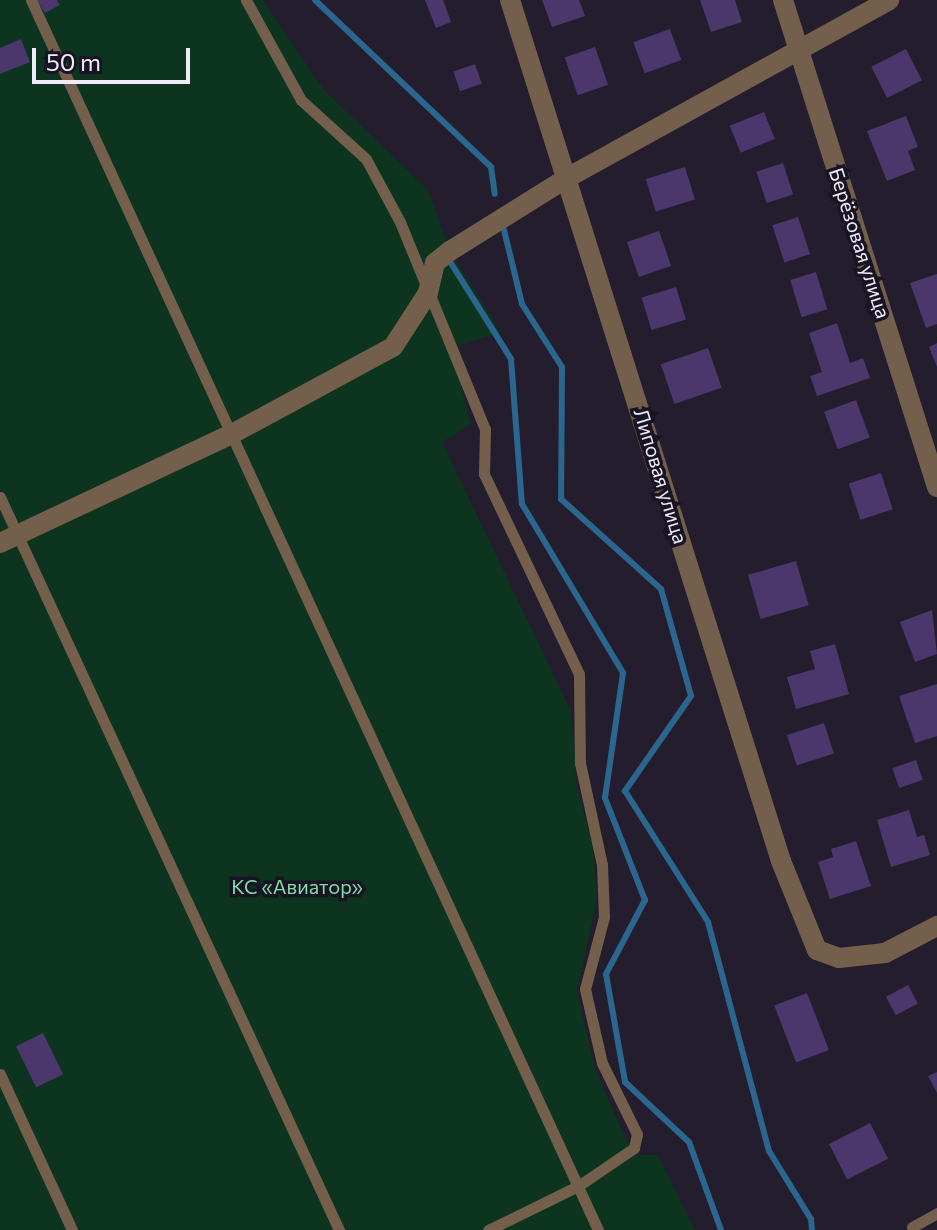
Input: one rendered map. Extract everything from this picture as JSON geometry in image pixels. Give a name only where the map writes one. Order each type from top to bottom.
[{"type":"street","name":"Липовая улица","points":[[510,0],[781,861],[817,950],[839,958],[885,953],[937,926]]},
{"type":"street","name":"Берёзовая улица","points":[[783,0],[937,487]]},
{"type":"street","points":[[9,539],[230,435],[393,347],[428,293],[435,263],[442,257],[567,178],[889,0]]},
{"type":"lane","points":[[31,0],[598,1230]]},
{"type":"lane","points":[[246,0],[301,100],[366,159],[428,293],[485,429],[484,474],[579,674],[580,763],[602,865],[603,904],[585,989],[602,1063],[637,1134],[634,1148],[578,1186],[488,1230]]},
{"type":"lane","points":[[0,497],[9,539],[339,1230]]},
{"type":"lane","points":[[0,1074],[72,1230]]},
{"type":"lane","points":[[912,1227],[937,1213]]},
{"type":"green space","name":"КС «Авиатор»","points":[[0,0],[263,0],[324,90],[428,190],[450,251],[501,333],[451,347],[471,424],[442,442],[571,711],[577,788],[593,845],[597,900],[577,990],[594,1066],[624,1136],[639,1155],[658,1155],[695,1230],[0,1230]]},
{"type":"building","points":[[37,0],[57,0],[60,5],[45,13]]},
{"type":"building","points":[[425,0],[443,0],[451,22],[436,28]]},
{"type":"building","points":[[542,0],[579,0],[585,16],[552,27]]},
{"type":"building","points":[[700,0],[735,0],[742,22],[711,32]]},
{"type":"building","points":[[670,29],[681,60],[645,73],[633,42]]},
{"type":"building","points":[[21,39],[30,62],[0,74],[0,48]]},
{"type":"building","points":[[595,47],[608,85],[578,95],[565,57]]},
{"type":"building","points":[[906,49],[922,80],[887,98],[871,67]]},
{"type":"building","points":[[475,64],[482,84],[460,91],[453,71]]},
{"type":"building","points":[[764,112],[775,139],[741,153],[730,126]]},
{"type":"building","points":[[906,116],[918,147],[908,151],[915,170],[887,181],[867,131]]},
{"type":"building","points":[[783,163],[793,194],[767,203],[756,172]]},
{"type":"building","points":[[685,167],[695,200],[656,212],[646,179]]},
{"type":"building","points":[[798,217],[810,254],[784,262],[772,225]]},
{"type":"building","points":[[659,231],[671,266],[639,277],[627,242]]},
{"type":"building","points":[[816,272],[827,309],[802,317],[790,280]]},
{"type":"building","points":[[937,274],[937,324],[926,328],[910,283]]},
{"type":"building","points":[[676,287],[686,320],[652,330],[642,298]]},
{"type":"building","points":[[837,323],[850,363],[863,358],[870,378],[817,396],[810,376],[822,372],[809,333]]},
{"type":"building","points":[[937,343],[937,367],[929,347]]},
{"type":"building","points":[[708,348],[722,388],[674,404],[661,364]]},
{"type":"building","points":[[856,400],[870,438],[838,449],[824,412]]},
{"type":"building","points":[[881,473],[893,509],[860,520],[849,484]]},
{"type":"building","points":[[796,561],[809,605],[761,619],[748,575]]},
{"type":"building","points":[[932,610],[937,654],[915,662],[900,622]]},
{"type":"building","points":[[835,644],[849,694],[796,709],[787,677],[815,669],[810,651]]},
{"type":"building","points":[[937,684],[937,736],[915,743],[899,696]]},
{"type":"building","points":[[824,723],[834,753],[797,765],[787,735]]},
{"type":"building","points":[[916,760],[923,780],[899,788],[892,768]]},
{"type":"building","points":[[909,810],[917,837],[924,835],[930,855],[891,867],[877,820]]},
{"type":"building","points":[[856,841],[871,886],[830,899],[818,862],[833,857],[831,849]]},
{"type":"building","points":[[908,985],[918,1004],[896,1015],[886,997]]},
{"type":"building","points":[[807,993],[829,1050],[796,1062],[774,1006]]},
{"type":"building","points":[[43,1033],[63,1074],[36,1087],[16,1046]]},
{"type":"building","points":[[937,1072],[937,1093],[928,1076]]},
{"type":"building","points":[[870,1123],[888,1159],[847,1180],[829,1144]]},
{"type":"waterway","points":[[315,0],[491,167],[495,194]]},
{"type":"waterway","points":[[504,230],[522,304],[562,367],[561,499],[661,589],[691,696],[625,791],[708,922],[769,1151],[811,1219],[812,1230]]},
{"type":"waterway","points":[[449,260],[511,359],[522,504],[623,673],[605,798],[645,900],[606,974],[625,1082],[689,1142],[721,1230]]}]
